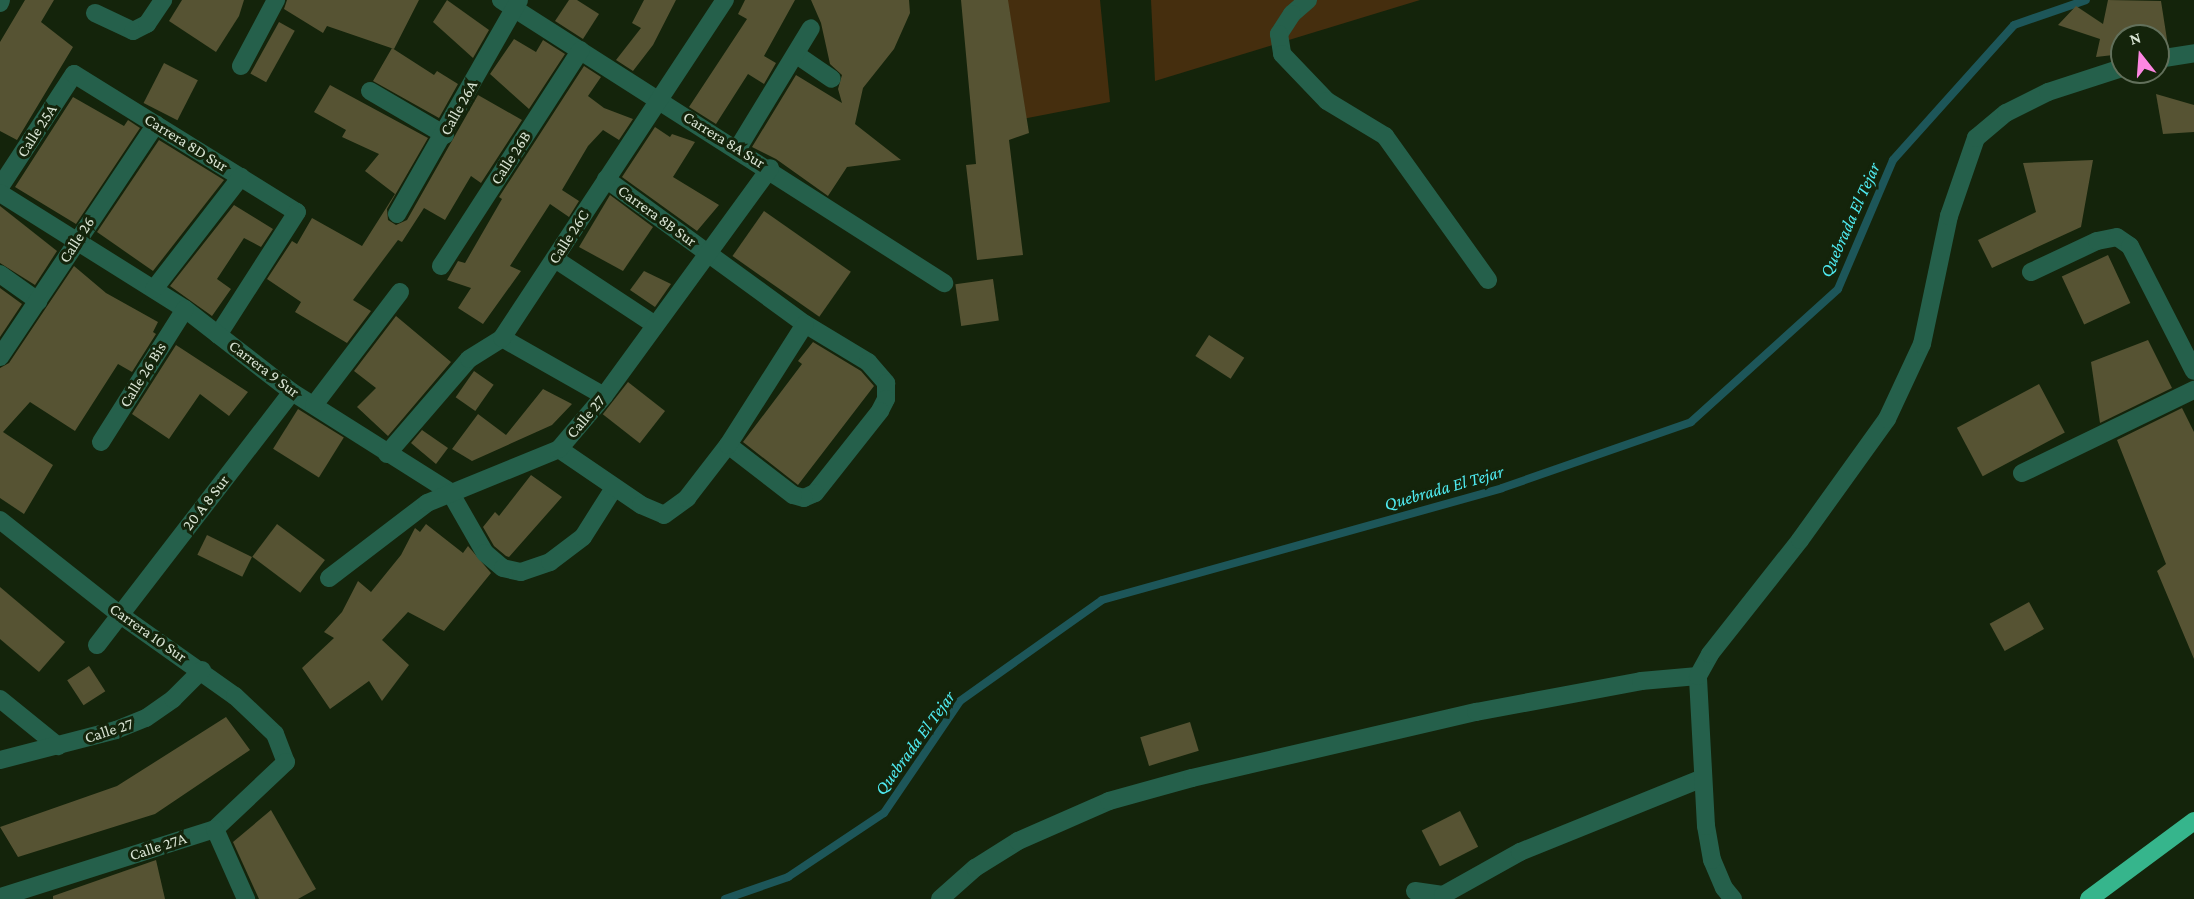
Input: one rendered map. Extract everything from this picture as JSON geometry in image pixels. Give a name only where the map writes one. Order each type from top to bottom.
[{"type":"highway","points":[[2089,899],[2194,821]]},
{"type":"street","points":[[95,13],[133,31],[147,24],[163,0]]},
{"type":"street","points":[[241,66],[276,0]]},
{"type":"street","name":"Calle 26C","points":[[387,454],[470,359],[502,338],[658,98],[725,0]]},
{"type":"street","points":[[1308,0],[1292,14],[1279,34],[1282,54],[1327,101],[1384,136],[1488,280]]},
{"type":"street","name":"Carrera 8A Sur","points":[[512,3],[581,50],[770,168],[944,283]]},
{"type":"street","name":"Calle 26A","points":[[397,214],[445,135],[512,3]]},
{"type":"street","points":[[738,148],[797,55],[811,28]]},
{"type":"street","name":"Calle 26B","points":[[441,266],[581,50]]},
{"type":"street","points":[[2170,57],[2194,53]]},
{"type":"street","points":[[797,55],[832,79]]},
{"type":"street","points":[[1733,899],[1724,888],[1712,861],[1703,778],[1698,676],[1716,646],[1865,451],[1896,402],[1922,344],[1949,216],[1976,138],[2006,113],[2048,92],[2110,72]]},
{"type":"street","name":"Carrera 8D Sur","points":[[74,74],[297,212],[218,335]]},
{"type":"street","name":"Calle 25A","points":[[0,187],[74,74]]},
{"type":"street","points":[[370,91],[445,135]]},
{"type":"street","name":"Calle 26","points":[[0,357],[76,240],[156,124]]},
{"type":"street","name":"Calle 27","points":[[328,578],[406,517],[450,492],[559,449],[604,396],[770,168]]},
{"type":"street","points":[[154,289],[241,177]]},
{"type":"street","name":"Carrera 8B Sur","points":[[606,179],[805,324],[880,371],[886,383],[886,399],[880,411],[826,484],[804,498],[793,495],[728,445]]},
{"type":"street","name":"Carrera 9 Sur","points":[[0,193],[185,309],[292,392],[450,492],[485,553],[503,568],[521,572],[550,562],[583,537],[614,488]]},
{"type":"street","points":[[2031,272],[2097,241],[2117,237],[2130,246],[2194,372]]},
{"type":"street","points":[[555,259],[655,325]]},
{"type":"street","points":[[0,274],[38,301]]},
{"type":"street","points":[[314,405],[400,292]]},
{"type":"street","name":"Calle 26 Bis","points":[[101,442],[185,309]]},
{"type":"street","points":[[559,449],[614,488],[664,515],[687,498],[728,445],[805,324]]},
{"type":"street","points":[[502,338],[604,396]]},
{"type":"street","points":[[2022,473],[2194,390]]},
{"type":"street","name":"20 A 8 Sur","points":[[119,614],[292,392]]},
{"type":"street","name":"Carrera 10 Sur","points":[[0,520],[119,614],[202,670],[275,734],[286,755]]},
{"type":"street","points":[[97,645],[119,614]]},
{"type":"street","name":"Calle 27","points":[[0,760],[58,746],[146,718],[173,699],[202,670]]},
{"type":"street","points":[[940,899],[975,868],[1018,841],[1109,801],[1192,778],[1476,712],[1641,681],[1698,676]]},
{"type":"street","points":[[0,699],[58,746]]},
{"type":"street","name":"Calle 27A","points":[[0,897],[215,829],[280,772],[286,755]]},
{"type":"street","points":[[1415,891],[1443,895],[1520,852],[1703,778]]},
{"type":"street","points":[[215,829],[246,899]]},
{"type":"shaded area","points":[[983,0],[1100,0],[1110,102],[996,124]]},
{"type":"shaded area","points":[[1151,0],[1420,0],[1155,81]]},
{"type":"building","points":[[25,0],[54,0],[41,22],[73,47],[17,140],[0,131],[0,42]]},
{"type":"building","points":[[182,0],[244,0],[239,16],[216,52],[169,21]]},
{"type":"building","points":[[287,0],[419,0],[394,49],[327,26],[323,33],[284,9]]},
{"type":"building","points":[[447,0],[489,30],[473,58],[433,22]]},
{"type":"building","points":[[569,0],[577,0],[599,14],[583,39],[555,21]]},
{"type":"building","points":[[644,0],[676,0],[653,45],[633,71],[616,60],[641,28],[632,23]]},
{"type":"building","points":[[745,0],[795,0],[764,56],[776,63],[764,84],[748,74],[716,124],[689,107],[747,19],[738,14]]},
{"type":"building","points":[[811,0],[909,0],[910,13],[894,49],[863,88],[855,124],[901,160],[847,167],[828,196],[776,159],[752,147],[796,75],[842,103],[838,89],[842,75],[830,64],[821,23]]},
{"type":"building","points":[[961,0],[1008,0],[1029,133],[1009,140],[1023,255],[977,260],[966,165],[976,164]]},
{"type":"building","points":[[2108,0],[2161,1],[2165,24],[2110,24],[2110,55],[2096,57],[2100,39],[2058,25],[2076,6],[2103,24]]},
{"type":"building","points":[[279,22],[295,31],[266,82],[250,74]]},
{"type":"building","points":[[514,39],[536,52],[543,40],[565,54],[529,109],[490,74]]},
{"type":"building","points":[[392,48],[434,75],[437,71],[458,84],[439,118],[373,81]]},
{"type":"building","points":[[164,63],[198,80],[177,120],[144,103]]},
{"type":"building","points":[[584,66],[601,77],[588,96],[604,108],[633,119],[619,140],[603,130],[588,146],[562,190],[579,201],[569,217],[550,204],[510,266],[521,271],[483,324],[458,308],[471,288],[447,280],[458,261],[465,263],[502,199],[499,197]]},
{"type":"building","points":[[330,85],[428,138],[387,209],[388,220],[396,225],[407,220],[478,95],[522,120],[481,183],[471,176],[445,220],[424,208],[402,242],[398,240],[353,300],[371,311],[347,343],[295,312],[301,302],[267,279],[292,241],[297,244],[312,218],[362,246],[395,194],[365,171],[379,154],[342,137],[346,130],[314,112]]},
{"type":"building","points":[[2156,94],[2194,105],[2194,132],[2163,134]]},
{"type":"building","points":[[73,97],[124,126],[128,120],[140,128],[76,224],[15,187]]},
{"type":"building","points":[[655,127],[670,137],[672,134],[695,142],[673,177],[719,205],[697,231],[622,177]]},
{"type":"building","points":[[159,140],[224,180],[153,271],[97,232]]},
{"type":"building","points":[[2093,160],[2081,227],[1992,268],[1978,240],[2036,212],[2023,163]]},
{"type":"building","points":[[610,195],[653,227],[623,271],[579,247]]},
{"type":"building","points":[[234,205],[273,229],[261,247],[244,238],[217,279],[231,289],[212,316],[170,286]]},
{"type":"building","points":[[0,206],[57,251],[35,285],[0,263]]},
{"type":"building","points":[[764,211],[851,272],[819,317],[732,256]]},
{"type":"building","points":[[2108,255],[2130,303],[2084,325],[2062,277]]},
{"type":"building","points":[[74,266],[106,293],[158,322],[153,332],[156,334],[132,372],[118,364],[75,431],[30,402],[3,432],[53,465],[24,514],[0,498],[0,368],[9,363]]},
{"type":"building","points":[[644,271],[671,284],[655,307],[630,290]]},
{"type":"building","points":[[993,279],[999,321],[961,326],[955,284]]},
{"type":"building","points":[[0,288],[22,304],[0,337]]},
{"type":"building","points":[[396,316],[451,362],[388,436],[357,407],[376,388],[354,371]]},
{"type":"building","points":[[1209,335],[1244,358],[1231,379],[1195,356]]},
{"type":"building","points":[[2148,340],[2172,388],[2100,423],[2091,362]]},
{"type":"building","points":[[813,342],[861,371],[874,386],[798,485],[743,442],[802,364],[798,361]]},
{"type":"building","points":[[176,345],[248,392],[229,416],[200,394],[169,439],[132,414]]},
{"type":"building","points":[[474,371],[494,385],[475,411],[456,397]]},
{"type":"building","points":[[628,382],[665,411],[640,443],[603,414]]},
{"type":"building","points":[[2039,384],[2065,433],[1983,476],[1957,428]]},
{"type":"building","points":[[543,389],[572,404],[552,425],[472,461],[452,449],[478,414],[506,435]]},
{"type":"building","points":[[2182,408],[2194,432],[2194,659],[2157,571],[2166,564],[2117,440]]},
{"type":"building","points":[[298,409],[344,438],[319,477],[273,449]]},
{"type":"building","points":[[422,430],[448,448],[436,464],[411,443]]},
{"type":"building","points":[[531,475],[562,497],[509,557],[494,546],[483,527],[495,512],[499,516]]},
{"type":"building","points":[[277,524],[325,560],[300,593],[252,557]]},
{"type":"building","points":[[426,524],[463,553],[468,546],[491,573],[444,631],[408,612],[382,640],[409,665],[382,701],[369,681],[330,709],[302,668],[334,638],[324,632],[342,612],[358,581],[371,592],[401,555],[415,528],[420,532]]},
{"type":"building","points":[[207,535],[252,557],[242,577],[197,555]]},
{"type":"building","points":[[0,587],[65,642],[39,672],[0,639]]},
{"type":"building","points":[[2029,602],[2044,629],[2005,651],[1990,624]]},
{"type":"building","points":[[89,666],[105,691],[84,705],[67,680]]},
{"type":"building","points":[[226,717],[250,750],[155,814],[18,857],[0,827],[117,786]]},
{"type":"building","points":[[1190,722],[1199,751],[1149,766],[1140,737]]},
{"type":"building","points":[[271,810],[316,889],[298,899],[259,899],[233,842]]},
{"type":"building","points":[[1460,811],[1478,847],[1440,866],[1422,831]]},
{"type":"building","points":[[156,860],[165,899],[53,899],[53,896]]},
{"type":"waterway","name":"Quebrada El Tejar","points":[[725,899],[788,877],[884,813],[960,701],[1102,600],[1502,488],[1691,422],[1838,289],[1893,160],[2014,25],[2086,0]]}]
